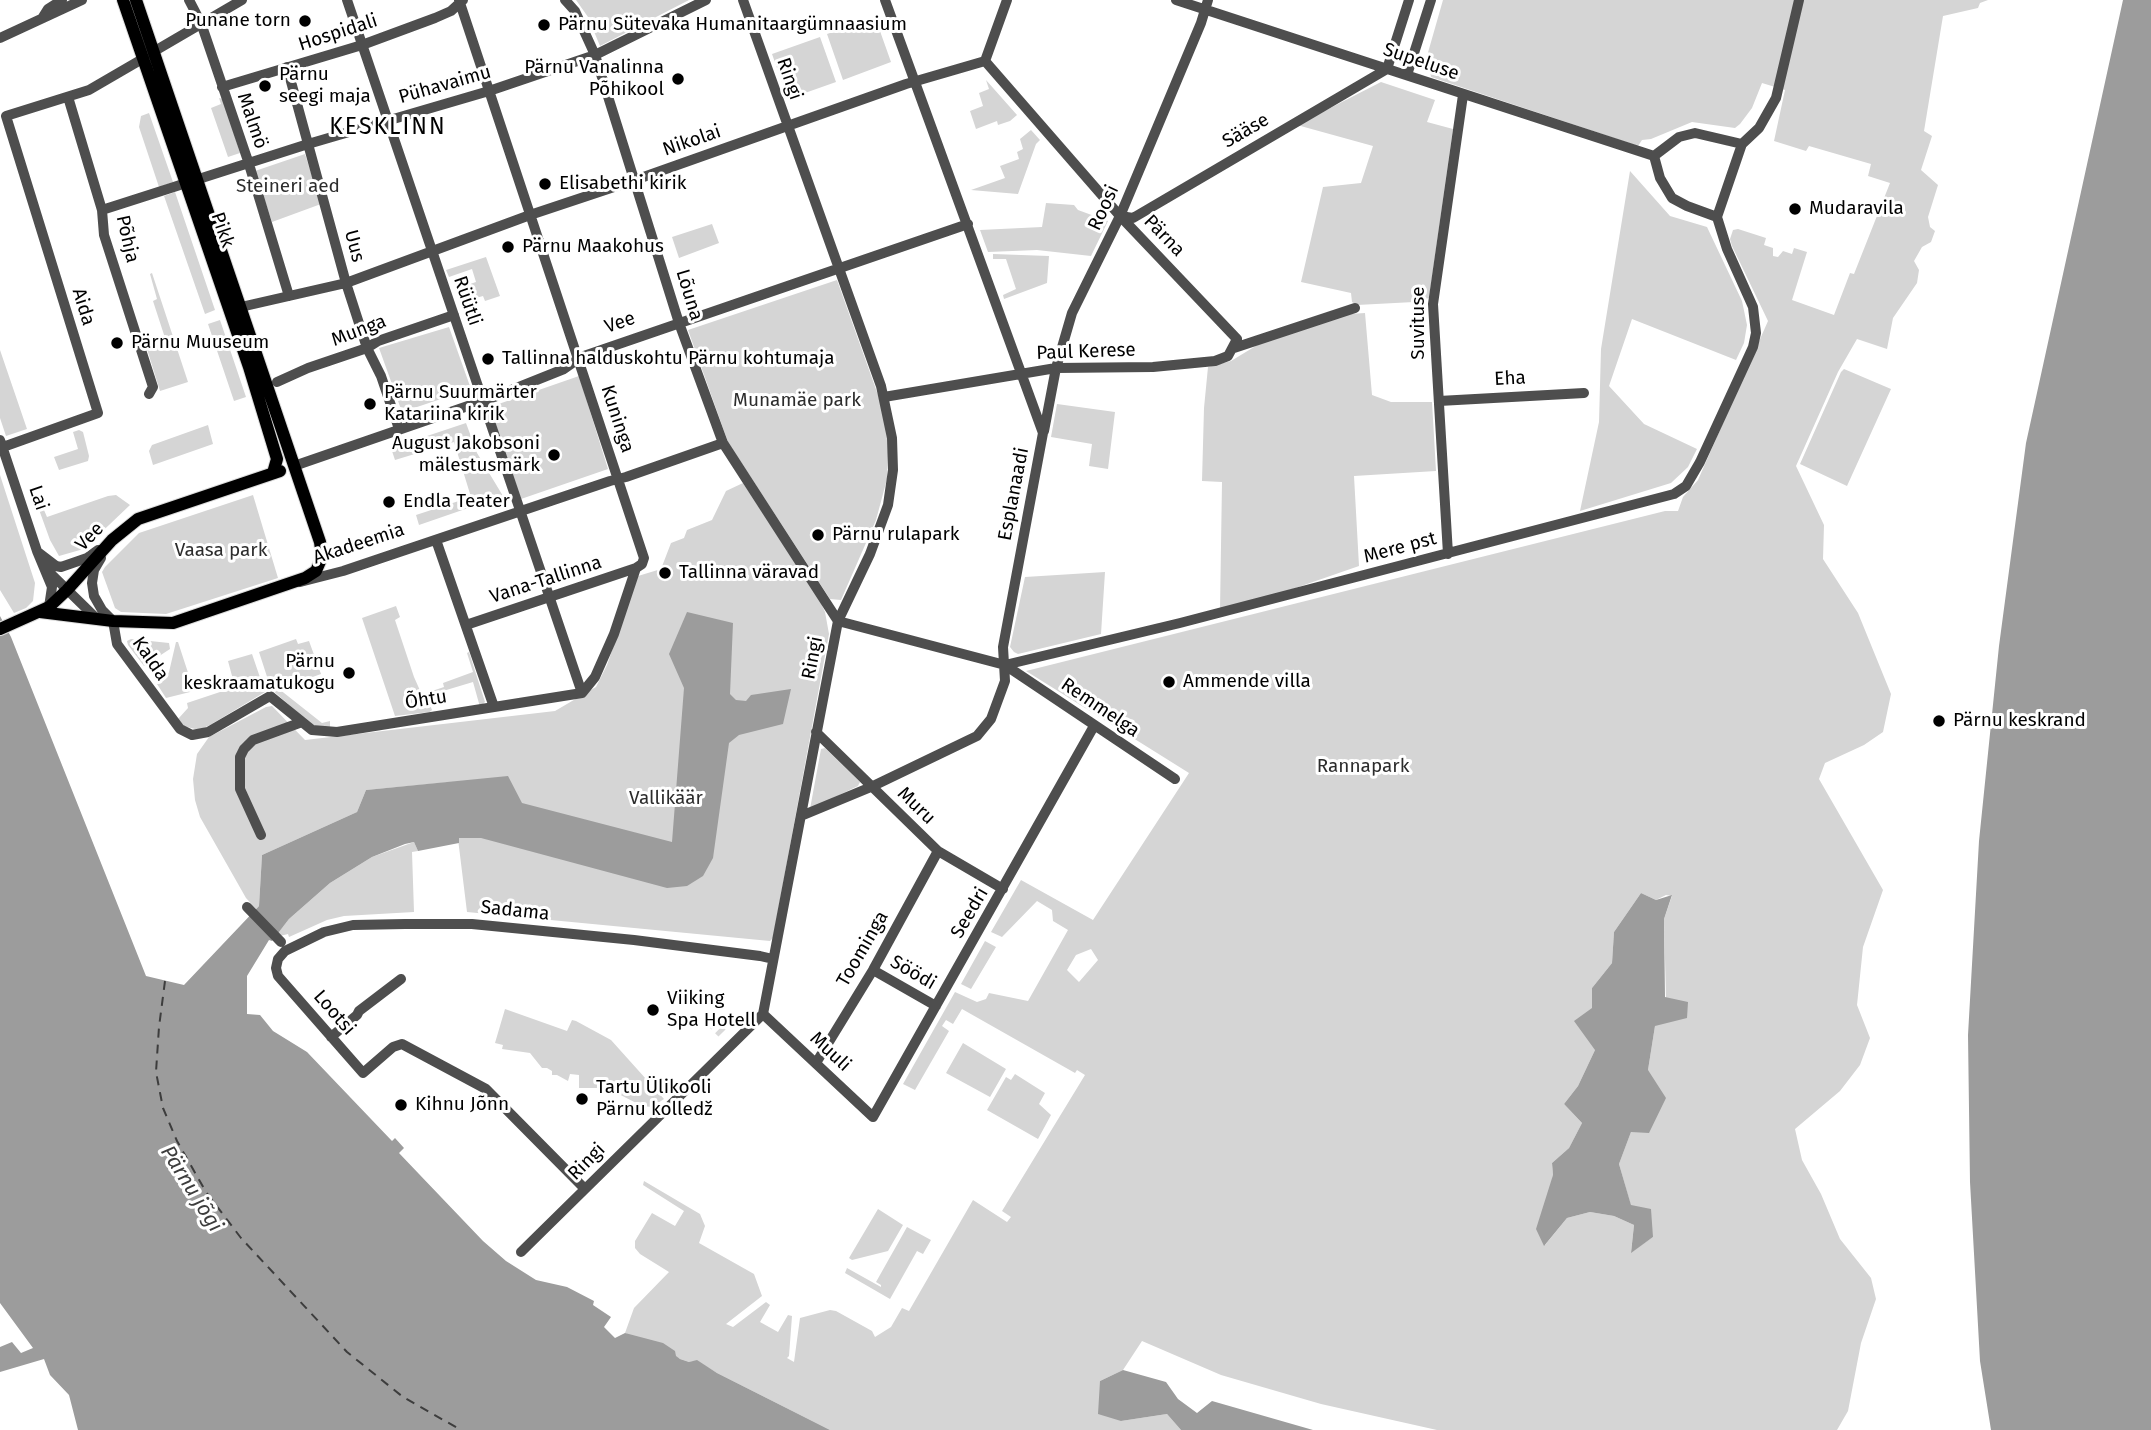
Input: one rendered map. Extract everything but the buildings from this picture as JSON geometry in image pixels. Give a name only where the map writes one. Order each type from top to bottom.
[{"type":"main road","name":"Pikk","points":[[123,0],[149,55]]},
{"type":"main road","name":"Pikk","points":[[136,0],[149,55],[234,309],[320,542],[322,557],[316,571],[291,584]]},
{"type":"main road","name":"Pikk","points":[[234,309],[277,459],[273,473]]},
{"type":"main road","name":"Vee","points":[[45,609],[67,590],[112,540],[138,519],[293,466]]},
{"type":"main road","name":"Akadeemia","points":[[45,609],[113,621],[173,623],[291,584]]},
{"type":"main road","points":[[0,629],[45,609]]},
{"type":"street","points":[[43,17],[48,9],[62,0]]},
{"type":"street","points":[[0,38],[43,17],[57,14],[82,0]]},
{"type":"street","name":"Malmö","points":[[189,0],[201,23],[249,165],[289,296]]},
{"type":"street","points":[[68,97],[89,89],[242,0]]},
{"type":"street","name":"Rüütli","points":[[347,0],[432,251],[449,317],[520,511],[582,693]]},
{"type":"street","name":"Hospidali","points":[[222,87],[382,38],[451,11],[459,0]]},
{"type":"street","name":"Kuninga","points":[[459,0],[644,558],[642,564],[636,568]]},
{"type":"street","name":"Lõuna","points":[[565,0],[575,10],[595,55],[679,323],[723,443],[838,621]]},
{"type":"street","name":"Pühavaimu","points":[[102,210],[308,144],[489,91],[595,55],[706,0]]},
{"type":"street","name":"Ringi","points":[[521,1252],[763,1014],[838,621],[870,554],[888,505],[893,470],[892,438],[884,397],[743,0]]},
{"type":"street","name":"Esplanaadi","points":[[801,816],[871,787],[977,736],[991,719],[1005,681],[1003,647],[1044,433],[885,0]]},
{"type":"street","points":[[985,61],[1007,0]]},
{"type":"street","name":"Supeluse","points":[[1176,0],[1207,5],[1463,95],[1654,156]]},
{"type":"street","points":[[1387,69],[1409,0]]},
{"type":"street","points":[[1407,75],[1431,0]]},
{"type":"street","points":[[1742,144],[1695,132],[1679,137],[1654,156],[1660,178],[1672,198],[1717,217],[1742,144],[1759,128],[1776,98],[1800,0]]},
{"type":"street","name":"Roosi","points":[[1044,433],[1056,368],[1072,313],[1120,216],[1207,5]]},
{"type":"street","name":"Nikolai","points":[[234,309],[346,283],[530,215],[914,81],[985,61]]},
{"type":"street","name":"Pärna","points":[[985,61],[1120,216],[1236,343]]},
{"type":"street","name":"Uus","points":[[287,67],[346,283],[367,348],[381,376],[399,429]]},
{"type":"street","name":"Sääse","points":[[1120,216],[1133,218],[1387,69]]},
{"type":"street","name":"Suvituse","points":[[1448,554],[1433,304],[1463,95]]},
{"type":"street","name":"Aida","points":[[1,443],[98,413],[6,116],[68,97]]},
{"type":"street","name":"Põhja","points":[[68,97],[102,210],[104,235],[151,390]]},
{"type":"street","name":"Mere pst","points":[[838,621],[1005,666],[1674,495],[1686,486],[1700,462],[1754,347],[1756,334],[1753,307],[1727,249],[1717,217]]},
{"type":"street","name":"Vee","points":[[293,466],[481,401],[564,369],[579,358],[968,224]]},
{"type":"street","name":"Paul Kerese","points":[[884,397],[1056,368],[1153,367],[1221,360],[1228,356],[1236,343],[1355,308]]},
{"type":"street","name":"Munga","points":[[277,382],[308,368],[367,348],[378,341],[449,317]]},
{"type":"street","name":"Eha","points":[[1439,401],[1584,393]]},
{"type":"street","name":"Lai","points":[[1,443],[37,551],[52,587],[45,609]]},
{"type":"street","name":"Akadeemia","points":[[291,584],[320,578],[723,443]]},
{"type":"street","points":[[37,551],[61,567],[87,558],[112,540]]},
{"type":"street","name":"Kalda","points":[[112,540],[94,570],[92,583],[98,603],[113,621],[117,644],[168,714]]},
{"type":"street","points":[[436,540],[494,707]]},
{"type":"street","name":"Lai","points":[[44,567],[95,617]]},
{"type":"street","points":[[582,693],[596,677],[636,568]]},
{"type":"street","name":"Vana-Tallinna","points":[[466,625],[636,568]]},
{"type":"street","name":"Remmelga","points":[[1005,666],[1175,779]]},
{"type":"street","name":"Õhtu","points":[[168,714],[180,729],[192,735],[208,732],[270,696],[312,730],[337,732],[582,693]]},
{"type":"street","points":[[261,835],[240,789],[240,757],[253,740],[302,722]]},
{"type":"street","name":"Seedri","points":[[873,1116],[1094,726]]},
{"type":"street","name":"Muru","points":[[816,732],[938,851],[1003,889]]},
{"type":"street","name":"Toominga","points":[[816,1063],[873,970],[938,851]]},
{"type":"street","points":[[247,907],[281,942]]},
{"type":"street","name":"Sadama","points":[[278,976],[278,959],[285,951],[324,932],[353,925],[472,924],[634,940],[773,959]]},
{"type":"street","name":"Söödi","points":[[873,970],[936,1006]]},
{"type":"street","name":"Lootsi","points":[[278,976],[363,1073],[393,1047],[402,1044],[486,1089],[585,1189]]},
{"type":"street","points":[[331,1037],[357,1015],[359,1010],[401,979]]},
{"type":"street","name":"Muuli","points":[[763,1014],[873,1116]]},
{"type":"green space","points":[[576,0],[689,0],[600,46],[588,17]]},
{"type":"green space","name":"Rannapark","points":[[1443,0],[1988,0],[1980,3],[1978,8],[1943,16],[1924,131],[1932,136],[1921,170],[1938,185],[1928,217],[1930,227],[1935,231],[1931,242],[1922,247],[1914,261],[1919,270],[1917,283],[1893,318],[1887,349],[1857,339],[1838,372],[1796,466],[1824,525],[1823,559],[1858,613],[1891,694],[1883,732],[1864,745],[1825,763],[1819,779],[1883,890],[1863,947],[1857,1005],[1870,1038],[1860,1065],[1840,1091],[1795,1129],[1802,1160],[1821,1194],[1840,1239],[1871,1278],[1876,1299],[1861,1343],[1848,1411],[1837,1430],[1437,1430],[1321,1404],[1221,1375],[1142,1341],[1123,1370],[1100,1381],[1121,1421],[1167,1414],[1181,1430],[830,1430],[697,1361],[680,1359],[625,1333],[634,1308],[669,1272],[640,1254],[635,1248],[635,1241],[652,1213],[675,1226],[684,1211],[643,1185],[644,1181],[700,1214],[705,1226],[699,1243],[754,1274],[762,1296],[726,1324],[733,1327],[766,1302],[770,1305],[760,1322],[778,1332],[788,1315],[792,1316],[787,1358],[794,1362],[800,1318],[830,1310],[836,1311],[872,1331],[875,1337],[891,1327],[902,1308],[909,1311],[973,1200],[1007,1222],[1011,1217],[1002,1211],[1085,1075],[1077,1070],[1075,1073],[962,1009],[953,1024],[946,1020],[942,1026],[949,1031],[915,1090],[903,1084],[955,992],[977,1002],[986,999],[989,993],[1028,1001],[1068,930],[1053,921],[1052,910],[1037,901],[1002,937],[991,932],[1021,880],[1093,920],[1189,773],[1026,671],[1665,511],[1678,511],[1683,497],[1698,480],[1768,321],[1732,246],[1730,239],[1733,230],[1738,229],[1766,238],[1764,245],[1773,248],[1773,256],[1778,257],[1783,251],[1792,254],[1794,248],[1807,252],[1792,300],[1834,315],[1850,273],[1854,274],[1890,183],[1868,176],[1871,164],[1809,146],[1806,151],[1774,141],[1785,90],[1762,83],[1752,108],[1735,128],[1692,122],[1651,139],[1642,140],[1638,146],[1431,77],[1427,56]],"holes":[[[1641,893],[1656,900],[1666,895],[1672,896],[1664,919],[1666,998],[1655,1026],[1648,1070],[1619,1164],[1631,1206],[1653,1237],[1631,1252],[1634,1225],[1614,1216],[1590,1212],[1567,1218],[1545,1245],[1552,1163],[1569,1148],[1582,1123],[1564,1104],[1578,1086],[1595,1050],[1592,988],[1612,963],[1614,932]],[[1091,949],[1098,960],[1079,982],[1067,970],[1076,955]]]},
{"type":"green space","points":[[875,17],[891,62],[843,80],[827,34]]},
{"type":"green space","points":[[820,37],[836,82],[788,99],[772,54]]},
{"type":"green space","points":[[986,80],[1017,115],[1010,121],[998,125],[997,121],[976,129],[970,111],[983,106],[979,93],[989,89]]},
{"type":"green space","points":[[1381,82],[1435,100],[1427,122],[1453,129],[1429,298],[1414,302],[1357,305],[1352,302],[1351,293],[1301,282],[1323,187],[1361,183],[1373,146],[1297,125]]},
{"type":"green space","points":[[219,98],[223,99],[240,153],[228,157],[211,108],[221,104]]},
{"type":"green space","points":[[149,113],[173,182],[159,187],[139,127],[141,116]]},
{"type":"green space","points":[[1031,130],[1040,140],[1036,144],[1018,194],[971,190],[1005,178],[1000,166],[1019,159],[1017,152],[1023,149],[1020,139]]},
{"type":"green space","name":"Steineri aed","points":[[305,154],[321,204],[272,222],[255,171]]},
{"type":"green space","points":[[1630,171],[1670,216],[1707,227],[1742,301],[1747,325],[1744,343],[1736,360],[1632,319],[1609,386],[1644,424],[1697,449],[1688,467],[1671,483],[1580,511],[1599,422],[1601,349]]},
{"type":"green space","points":[[175,192],[215,310],[205,314],[164,196]]},
{"type":"green space","points":[[1046,203],[1074,205],[1078,210],[1108,221],[1091,256],[1037,250],[988,252],[980,230],[1042,227]]},
{"type":"green space","points":[[712,224],[719,243],[679,258],[672,237]]},
{"type":"green space","points":[[993,254],[1049,256],[1047,283],[1004,299],[1003,295],[1016,289],[1006,259],[993,259]]},
{"type":"green space","points":[[486,257],[500,296],[485,301],[483,296],[476,298],[470,284],[476,282],[472,269],[449,277],[446,270]]},
{"type":"green space","points":[[152,273],[188,382],[160,391],[147,349],[166,341],[153,301],[157,299],[150,274]]},
{"type":"green space","name":"Munamäe park","points":[[837,280],[888,429],[887,479],[876,520],[841,600],[830,599],[728,442],[688,330]]},
{"type":"green space","points":[[1365,313],[1372,395],[1391,402],[1432,402],[1436,471],[1354,476],[1359,566],[1258,601],[1220,611],[1222,482],[1202,481],[1208,367],[1231,361],[1259,344],[1350,314]]},
{"type":"green space","points":[[220,320],[246,397],[234,401],[208,324]]},
{"type":"green space","points":[[449,327],[471,389],[402,412],[379,348]]},
{"type":"green space","points":[[0,350],[27,429],[6,436],[0,418]]},
{"type":"green space","points":[[1844,369],[1891,389],[1847,486],[1800,464]]},
{"type":"green space","points":[[579,376],[608,469],[521,499],[490,407]]},
{"type":"green space","points":[[1057,404],[1115,412],[1108,469],[1089,466],[1092,444],[1051,437]]},
{"type":"green space","points":[[466,423],[477,453],[503,496],[419,525],[416,515],[471,497],[454,442],[395,460],[391,448]]},
{"type":"green space","points":[[208,425],[213,444],[153,465],[149,451],[152,445]]},
{"type":"green space","points":[[73,432],[83,432],[88,461],[59,470],[54,457],[78,449]]},
{"type":"green space","points":[[0,475],[35,583],[33,601],[26,608],[14,613],[0,590]]},
{"type":"green space","name":"Vallikäär","points":[[743,483],[819,599],[825,612],[829,634],[773,938],[770,941],[467,912],[451,782],[366,790],[357,812],[262,855],[259,906],[256,909],[246,898],[200,817],[195,800],[193,779],[197,754],[209,737],[272,706],[305,740],[555,711],[596,687],[607,665],[638,576],[661,569],[671,543],[684,538],[687,530],[712,520],[726,491]]},
{"type":"green space","points":[[116,495],[130,505],[88,545],[59,556],[37,504],[41,503],[47,517]]},
{"type":"green space","name":"Vaasa park","points":[[253,495],[278,578],[166,614],[121,612],[115,608],[102,572],[139,533]]},
{"type":"green space","points":[[1105,572],[1101,634],[1018,654],[1014,652],[1010,647],[1025,577]]},
{"type":"green space","points":[[396,606],[400,617],[395,620],[414,677],[432,710],[430,712],[395,716],[362,618]]},
{"type":"green space","points":[[131,639],[169,643],[170,649],[144,666],[128,645],[127,641]]},
{"type":"green space","points":[[296,639],[298,644],[309,641],[321,674],[279,689],[322,723],[330,721],[330,728],[312,725],[271,689],[259,652]]},
{"type":"green space","points":[[176,642],[194,691],[166,698],[157,684],[164,680],[169,672]]},
{"type":"green space","points":[[469,652],[485,702],[480,707],[473,682],[433,694],[432,691],[444,687],[443,683],[473,672],[467,653]]},
{"type":"green space","points":[[252,654],[265,692],[199,730],[183,726],[178,719],[188,708],[187,703],[235,687],[228,661]]},
{"type":"green space","points":[[825,748],[860,782],[858,786],[810,809],[821,749]]},
{"type":"green space","points":[[414,842],[418,851],[412,852],[414,912],[344,916],[327,920],[289,937],[288,934],[280,936],[278,933],[289,919],[330,883],[372,857]]},
{"type":"green space","points":[[985,941],[996,947],[971,989],[961,984]]},
{"type":"green space","points":[[505,1009],[567,1031],[572,1020],[576,1021],[611,1040],[664,1099],[652,1107],[642,1106],[607,1088],[579,1088],[579,1075],[570,1074],[568,1081],[552,1075],[552,1071],[547,1068],[542,1068],[530,1053],[502,1049],[503,1045],[495,1043]]},
{"type":"green space","points":[[963,1043],[1006,1069],[990,1097],[946,1073]]},
{"type":"green space","points":[[1015,1074],[1045,1093],[1039,1104],[1051,1115],[1038,1139],[987,1110],[1006,1077],[1011,1080]]},
{"type":"green space","points":[[878,1209],[903,1225],[888,1251],[852,1260],[849,1258]]},
{"type":"green space","points":[[907,1227],[931,1240],[923,1254],[917,1251],[890,1299],[845,1273],[847,1268],[881,1287],[876,1282]]},
{"type":"water","points":[[2123,0],[2151,0],[2151,1430],[1991,1430],[1980,1361],[1970,1182],[1968,1035],[1979,841],[1999,646],[2026,443]]},
{"type":"water","name":"Pärnu jõgi","points":[[687,612],[733,623],[730,694],[736,700],[746,701],[751,695],[791,689],[783,724],[739,735],[729,743],[713,858],[703,876],[687,886],[667,888],[481,838],[459,838],[459,843],[418,851],[414,842],[405,844],[372,857],[330,883],[289,919],[272,941],[269,940],[247,976],[247,1014],[260,1015],[273,1031],[307,1052],[392,1141],[395,1138],[404,1148],[399,1153],[483,1241],[506,1261],[536,1280],[567,1287],[594,1301],[593,1305],[611,1317],[604,1327],[615,1338],[625,1333],[663,1343],[675,1351],[680,1359],[689,1362],[697,1360],[717,1373],[830,1430],[78,1430],[69,1395],[50,1375],[44,1359],[0,1372],[0,1347],[12,1342],[21,1353],[33,1348],[0,1303],[0,616],[11,637],[146,976],[184,985],[259,906],[262,855],[357,812],[366,790],[508,776],[522,803],[672,842],[684,688],[669,654]]},
{"type":"water","points":[[1641,893],[1656,900],[1672,895],[1664,919],[1665,997],[1688,1002],[1687,1018],[1655,1026],[1648,1070],[1666,1098],[1649,1133],[1631,1132],[1619,1164],[1631,1205],[1651,1209],[1653,1237],[1631,1253],[1634,1225],[1614,1216],[1590,1212],[1567,1218],[1544,1246],[1536,1229],[1553,1175],[1552,1163],[1569,1148],[1582,1123],[1564,1104],[1578,1086],[1595,1050],[1574,1021],[1592,1008],[1592,988],[1612,963],[1614,932]]},
{"type":"water","points":[[1123,1370],[1166,1382],[1178,1399],[1197,1413],[1212,1401],[1313,1430],[1181,1430],[1167,1414],[1121,1421],[1098,1414],[1100,1381]]},
{"type":"ferry route","points":[[165,981],[156,1072],[163,1108],[177,1141],[206,1192],[241,1238],[347,1352],[403,1397],[461,1430]]},
{"type":"tunnel","points":[[708,1019],[722,1033]]},
{"type":"place","name":"Punane torn","points":[[305,21]]},
{"type":"place","name":"Pärnu Sütevaka Humanitaargümnaasium","points":[[544,25]]},
{"type":"place","name":"Pärnu Vanalinna Põhikool","points":[[678,79]]},
{"type":"place","name":"Pärnu seegi maja","points":[[265,86]]},
{"type":"place","name":"Elisabethi kirik","points":[[545,184]]},
{"type":"place","name":"Mudaravila","points":[[1795,209]]},
{"type":"place","name":"Pärnu Maakohus","points":[[508,247]]},
{"type":"place","name":"Pärnu Muuseum","points":[[117,343]]},
{"type":"place","name":"Tallinna halduskohtu Pärnu kohtumaja","points":[[488,359]]},
{"type":"place","name":"Pärnu Suurmärter Katariina kirik","points":[[370,404]]},
{"type":"place","name":"August Jakobsoni mälestusmärk","points":[[554,455]]},
{"type":"place","name":"Endla Teater","points":[[389,502]]},
{"type":"place","name":"Pärnu rulapark","points":[[818,535]]},
{"type":"place","name":"Tallinna väravad","points":[[665,573]]},
{"type":"place","name":"Pärnu keskraamatukogu","points":[[349,673]]},
{"type":"place","name":"Ammende villa","points":[[1169,682]]},
{"type":"place","name":"Pärnu keskrand","points":[[1939,721]]},
{"type":"place","name":"Viiking Spa Hotell","points":[[653,1010]]},
{"type":"place","name":"Tartu Ülikooli Pärnu kolledž","points":[[582,1099]]},
{"type":"place","name":"Kihnu Jõnn","points":[[401,1105]]},
{"type":"district","name":"KESKLINN","points":[[388,128]]}]
